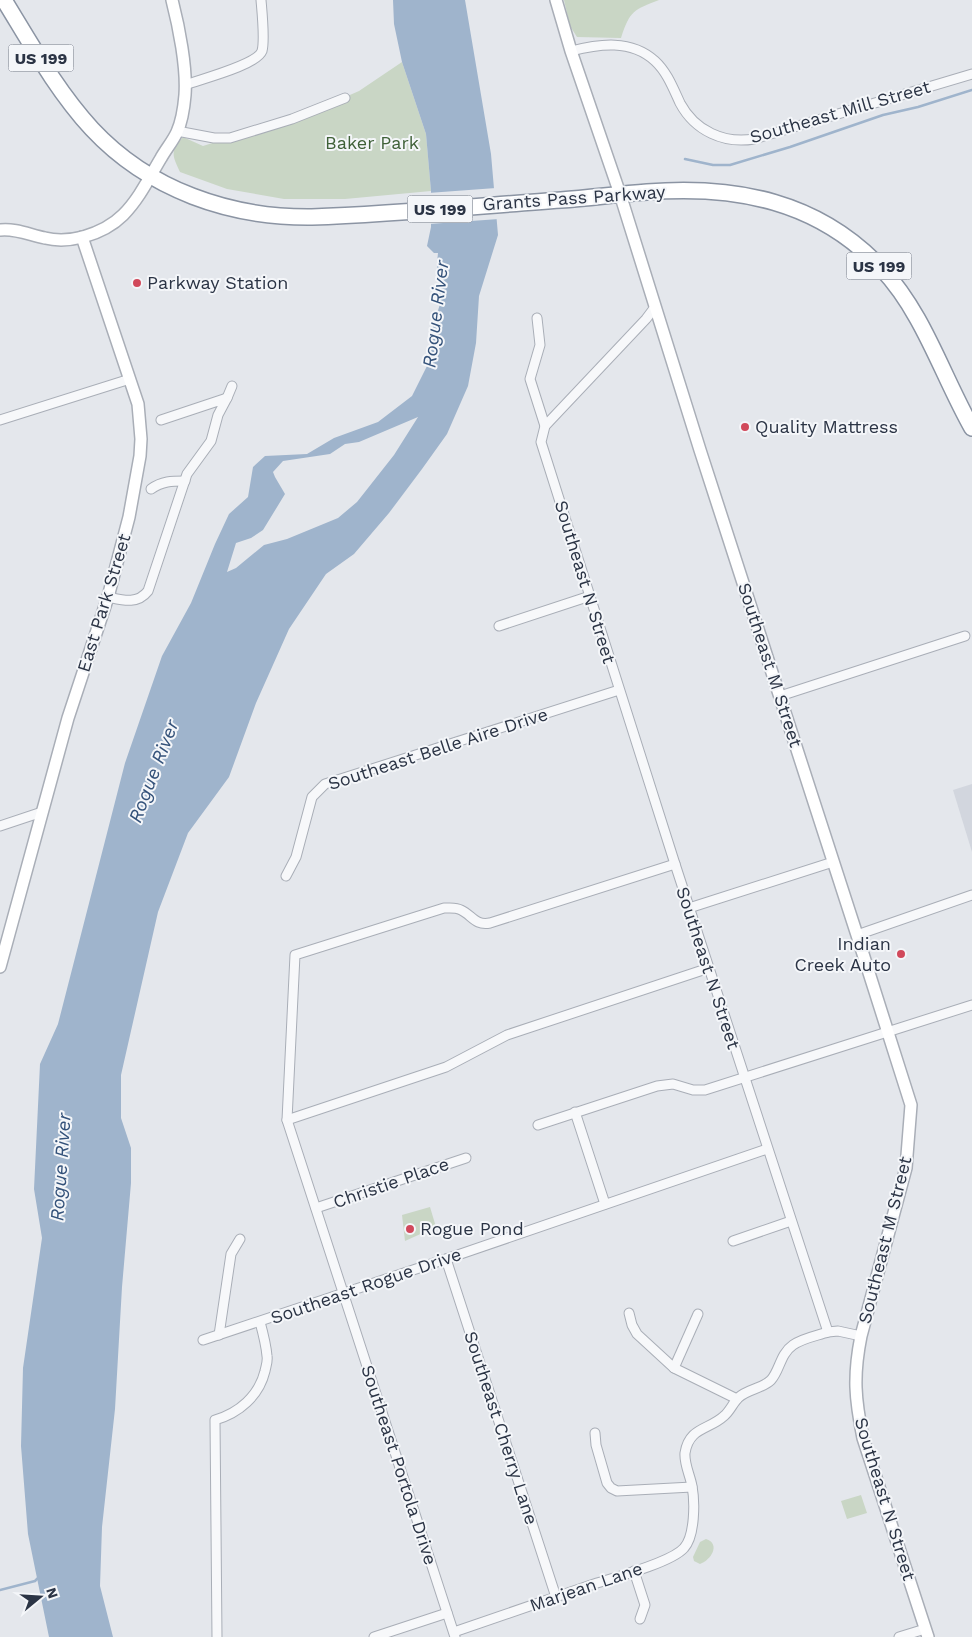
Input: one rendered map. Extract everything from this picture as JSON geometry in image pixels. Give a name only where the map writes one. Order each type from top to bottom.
[{"type":"highway","name":"Grants Pass Parkway","points":[[4,0],[57,83],[86,121],[118,153],[150,176],[201,200],[246,212],[299,217],[357,215],[620,194],[681,191],[713,191],[741,194],[767,199],[792,207],[822,222],[853,243],[873,260],[902,294],[924,332],[972,428]]},
{"type":"street","points":[[0,230],[66,240],[82,237],[98,232],[122,216],[141,192],[177,131],[183,108],[185,85],[180,39],[172,0]]},
{"type":"street","points":[[185,85],[244,65],[258,57],[262,48],[262,0]]},
{"type":"street","name":"Southeast M Street","points":[[556,0],[571,51],[620,194],[654,307],[911,1105],[906,1168],[861,1336]]},
{"type":"street","name":"Southeast Mill Street","points":[[571,51],[589,46],[611,44],[641,52],[660,67],[682,105],[696,123],[719,138],[736,141],[754,139],[972,74]]},
{"type":"street","points":[[177,131],[214,138],[230,138],[292,119],[345,98]]},
{"type":"street","name":"East Park Street","points":[[0,967],[68,718],[108,597],[129,517],[140,456],[138,404],[82,237]]},
{"type":"street","points":[[537,318],[540,346],[530,379],[545,426],[646,319],[654,307]]},
{"type":"street","points":[[0,420],[130,379]]},
{"type":"street","points":[[108,597],[133,600],[139,599],[148,591],[186,478],[211,441],[218,415],[232,386]]},
{"type":"street","points":[[160,420],[227,398]]},
{"type":"street","name":"Southeast N Street","points":[[545,426],[541,442],[689,908],[828,1332]]},
{"type":"street","points":[[151,489],[158,484],[186,478]]},
{"type":"street","points":[[499,626],[590,596]]},
{"type":"street","points":[[780,696],[965,636]]},
{"type":"street","name":"Southeast Belle Aire Drive","points":[[286,876],[296,857],[312,797],[325,784],[619,690]]},
{"type":"street","points":[[0,826],[42,812]]},
{"type":"street","points":[[689,908],[833,862]]},
{"type":"street","points":[[675,864],[490,923],[478,923],[461,910],[444,908],[296,955],[287,1120],[446,1067],[507,1035],[709,968]]},
{"type":"street","points":[[857,935],[972,895]]},
{"type":"street","points":[[538,1125],[657,1086],[673,1084],[693,1090],[706,1090],[972,1005]]},
{"type":"street","points":[[575,1112],[605,1204]]},
{"type":"street","name":"Southeast Portola Drive","points":[[287,1120],[454,1634]]},
{"type":"street","name":"Southeast Rogue Drive","points":[[217,1637],[215,1420],[228,1416],[246,1405],[256,1392],[264,1375],[268,1358],[260,1322],[446,1260],[767,1148]]},
{"type":"street","name":"Christie Place","points":[[316,1208],[466,1158]]},
{"type":"street","points":[[733,1240],[791,1221]]},
{"type":"street","points":[[219,1335],[231,1254],[240,1239]]},
{"type":"street","name":"Southeast Cherry Lane","points":[[446,1260],[556,1597]]},
{"type":"street","points":[[629,1313],[637,1334],[674,1368],[737,1399],[747,1392],[767,1384],[783,1356],[793,1345],[802,1340],[838,1331],[861,1336]]},
{"type":"street","points":[[674,1368],[698,1314]]},
{"type":"street","points":[[203,1340],[260,1322]]},
{"type":"street","name":"Southeast N Street","points":[[861,1336],[855,1383],[857,1410],[863,1438],[927,1633]]},
{"type":"street","name":"Marjean Lane","points":[[454,1634],[670,1559],[678,1554],[690,1541],[692,1532],[692,1487],[685,1459],[690,1438],[700,1429],[726,1415],[737,1399]]},
{"type":"street","points":[[595,1433],[596,1445],[607,1483],[611,1488],[617,1491],[692,1487]]},
{"type":"street","points":[[634,1571],[645,1605],[640,1618]]},
{"type":"street","points":[[374,1637],[447,1613]]},
{"type":"street","points":[[899,1637],[927,1633]]},
{"type":"shaded area","points":[[972,784],[972,852],[953,790]]},
{"type":"green space","points":[[564,0],[659,0],[638,9],[630,16],[621,38],[577,37],[570,26]]},
{"type":"green space","name":"Baker Park","points":[[402,62],[426,134],[431,191],[345,199],[284,199],[227,189],[180,172],[175,161],[174,150],[183,137],[203,146],[311,112],[359,91]]},
{"type":"green space","points":[[430,1207],[436,1227],[405,1241],[402,1215]]},
{"type":"green space","points":[[861,1495],[867,1513],[847,1519],[841,1501]]},
{"type":"green space","points":[[706,1539],[713,1544],[714,1548],[711,1556],[700,1564],[694,1561],[693,1557],[700,1542]]},
{"type":"water","name":"Rogue River","points":[[393,0],[465,0],[491,154],[498,235],[479,296],[476,343],[468,386],[447,434],[422,469],[389,513],[354,554],[326,574],[289,629],[256,703],[229,777],[188,833],[158,912],[121,1075],[121,1118],[131,1148],[131,1183],[122,1287],[115,1409],[102,1527],[100,1586],[113,1637],[49,1637],[28,1534],[21,1446],[23,1368],[42,1238],[34,1189],[40,1064],[58,1024],[125,763],[162,656],[191,603],[229,514],[248,497],[253,467],[265,456],[307,454],[334,438],[378,422],[412,396],[427,366],[432,330],[440,304],[438,253],[434,253],[427,246],[431,227],[431,191],[426,134],[402,62],[394,24]],"holes":[[[418,417],[394,455],[357,502],[338,518],[287,539],[264,545],[236,568],[227,572],[236,543],[251,538],[263,530],[285,494],[273,472],[283,461],[330,454],[345,444],[359,442]]]},
{"type":"pier","points":[[496,188],[499,219],[429,224],[428,193]]},
{"type":"waterway","points":[[685,159],[713,165],[730,165],[790,147],[883,115],[918,107],[972,90]]},
{"type":"waterway","points":[[0,1590],[35,1581],[38,1578]]},
{"type":"place","name":"Parkway Station","points":[[137,283]]},
{"type":"place","name":"Quality Mattress","points":[[745,427]]},
{"type":"place","name":"Indian Creek Auto","points":[[901,954]]},
{"type":"place","name":"Rogue Pond","points":[[410,1229]]}]
